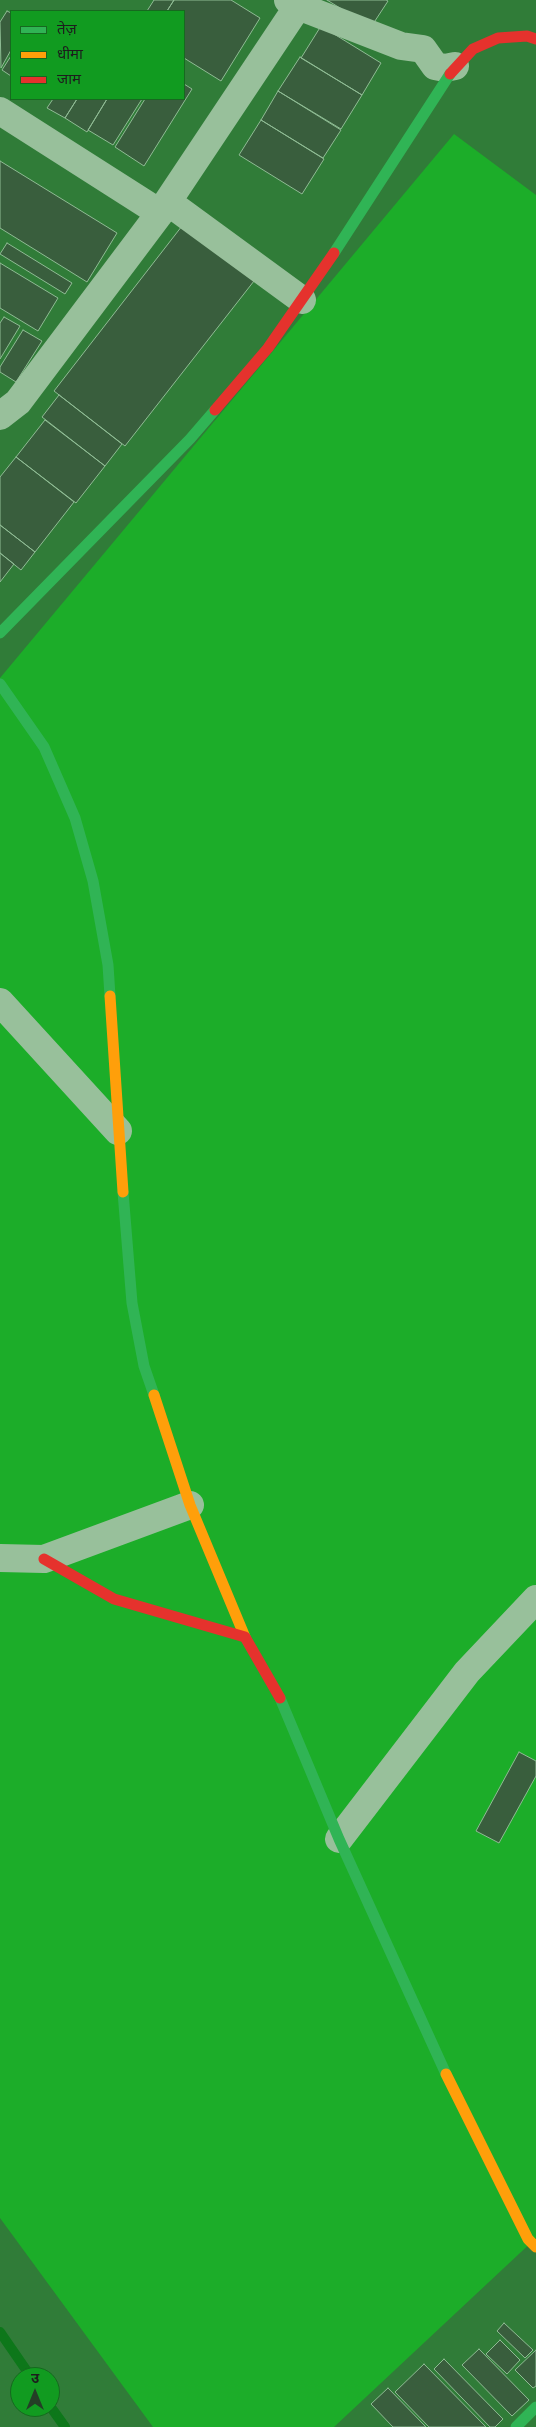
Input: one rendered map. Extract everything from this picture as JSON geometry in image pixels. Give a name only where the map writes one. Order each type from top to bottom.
[{"type":"street","points":[[6,403],[164,208],[296,2],[401,46],[423,49],[434,66],[446,68],[455,66]]},
{"type":"street","points":[[0,633],[190,439],[268,348],[302,300],[455,66],[473,49],[498,38],[527,36],[536,39]]},
{"type":"street","points":[[0,112],[164,208],[302,300]]},
{"type":"street","points":[[0,684],[44,747],[74,818],[93,881],[108,965],[130,1284],[142,1357],[190,1505],[245,1637],[280,1697],[339,1839],[460,2105],[528,2239],[536,2247]]},
{"type":"street","points":[[0,1002],[118,1131]]},
{"type":"street","points":[[0,1558],[44,1559],[190,1505]]},
{"type":"street","points":[[44,1559],[114,1599],[245,1637]]},
{"type":"street","points":[[339,1839],[467,1672],[536,1599]]},
{"type":"street","points":[[516,2427],[536,2407]]},
{"type":"green space","points":[[454,134],[536,195],[536,2238],[334,2427],[153,2427],[0,2218],[0,678]]},
{"type":"building","points":[[154,0],[174,0],[168,10],[148,10]]},
{"type":"building","points":[[174,0],[231,0],[260,18],[221,81],[185,59],[185,10],[168,10]]},
{"type":"building","points":[[327,0],[386,0],[388,1],[371,27]]},
{"type":"building","points":[[7,11],[10,12],[10,52],[1,68],[0,22]]},
{"type":"building","points":[[321,26],[381,63],[362,95],[301,58]]},
{"type":"building","points":[[300,57],[362,95],[341,129],[278,91]]},
{"type":"building","points":[[10,58],[10,75],[2,70]]},
{"type":"building","points":[[185,85],[192,89],[144,166],[115,147],[144,100],[185,100]]},
{"type":"building","points":[[278,91],[341,130],[323,158],[261,120]]},
{"type":"building","points":[[52,100],[76,100],[65,118],[47,108]]},
{"type":"building","points":[[76,100],[106,100],[87,132],[65,118]]},
{"type":"building","points":[[106,100],[141,100],[113,145],[88,130]]},
{"type":"building","points":[[261,120],[324,159],[302,194],[239,155]]},
{"type":"building","points":[[0,161],[117,233],[87,282],[0,228]]},
{"type":"building","points":[[182,226],[254,281],[125,446],[54,391]]},
{"type":"building","points":[[7,243],[72,283],[65,294],[0,254]]},
{"type":"building","points":[[0,263],[58,298],[38,331],[0,308]]},
{"type":"building","points":[[4,317],[20,326],[0,359],[0,323]]},
{"type":"building","points":[[23,330],[42,341],[16,382],[0,372],[0,367]]},
{"type":"building","points":[[59,395],[122,444],[105,466],[42,417]]},
{"type":"building","points":[[45,420],[105,466],[76,503],[16,457]]},
{"type":"building","points":[[16,457],[74,502],[35,552],[0,525],[0,477]]},
{"type":"building","points":[[0,525],[35,552],[21,570],[0,553]]},
{"type":"building","points":[[0,553],[14,564],[0,582]]},
{"type":"building","points":[[519,1752],[536,1761],[536,1776],[499,1843],[476,1831]]},
{"type":"building","points":[[504,2323],[533,2350],[525,2358],[497,2331]]},
{"type":"building","points":[[500,2340],[520,2360],[507,2374],[486,2354]]},
{"type":"building","points":[[479,2349],[529,2400],[512,2416],[462,2365]]},
{"type":"building","points":[[536,2350],[536,2386],[533,2388],[515,2370]]},
{"type":"building","points":[[444,2359],[503,2419],[495,2427],[490,2427],[434,2369]]},
{"type":"building","points":[[424,2364],[486,2427],[429,2427],[395,2392]]},
{"type":"building","points":[[388,2388],[426,2427],[393,2427],[371,2404]]},
{"type":"waterway","points":[[0,2332],[24,2367]]},
{"type":"waterway","points":[[58,2417],[65,2427]]},
{"type":"traffic: fast","points":[[334,253],[450,74]]},
{"type":"traffic: fast","points":[[0,633],[190,439],[215,410]]},
{"type":"traffic: fast","points":[[0,684],[44,747],[75,818],[93,881],[108,965],[110,996]]},
{"type":"traffic: fast","points":[[123,1192],[132,1303],[144,1366],[154,1395]]},
{"type":"traffic: fast","points":[[280,1698],[339,1839],[446,2074]]},
{"type":"traffic: fast","points":[[516,2427],[536,2407]]},
{"type":"traffic: slow","points":[[110,996],[123,1192]]},
{"type":"traffic: slow","points":[[154,1395],[190,1505],[245,1637]]},
{"type":"traffic: slow","points":[[446,2074],[528,2239],[536,2247]]},
{"type":"traffic: jam","points":[[450,74],[473,49],[498,38],[527,36],[536,39]]},
{"type":"traffic: jam","points":[[215,410],[268,348],[334,253]]},
{"type":"traffic: jam","points":[[44,1559],[114,1599],[245,1637],[280,1698]]}]
